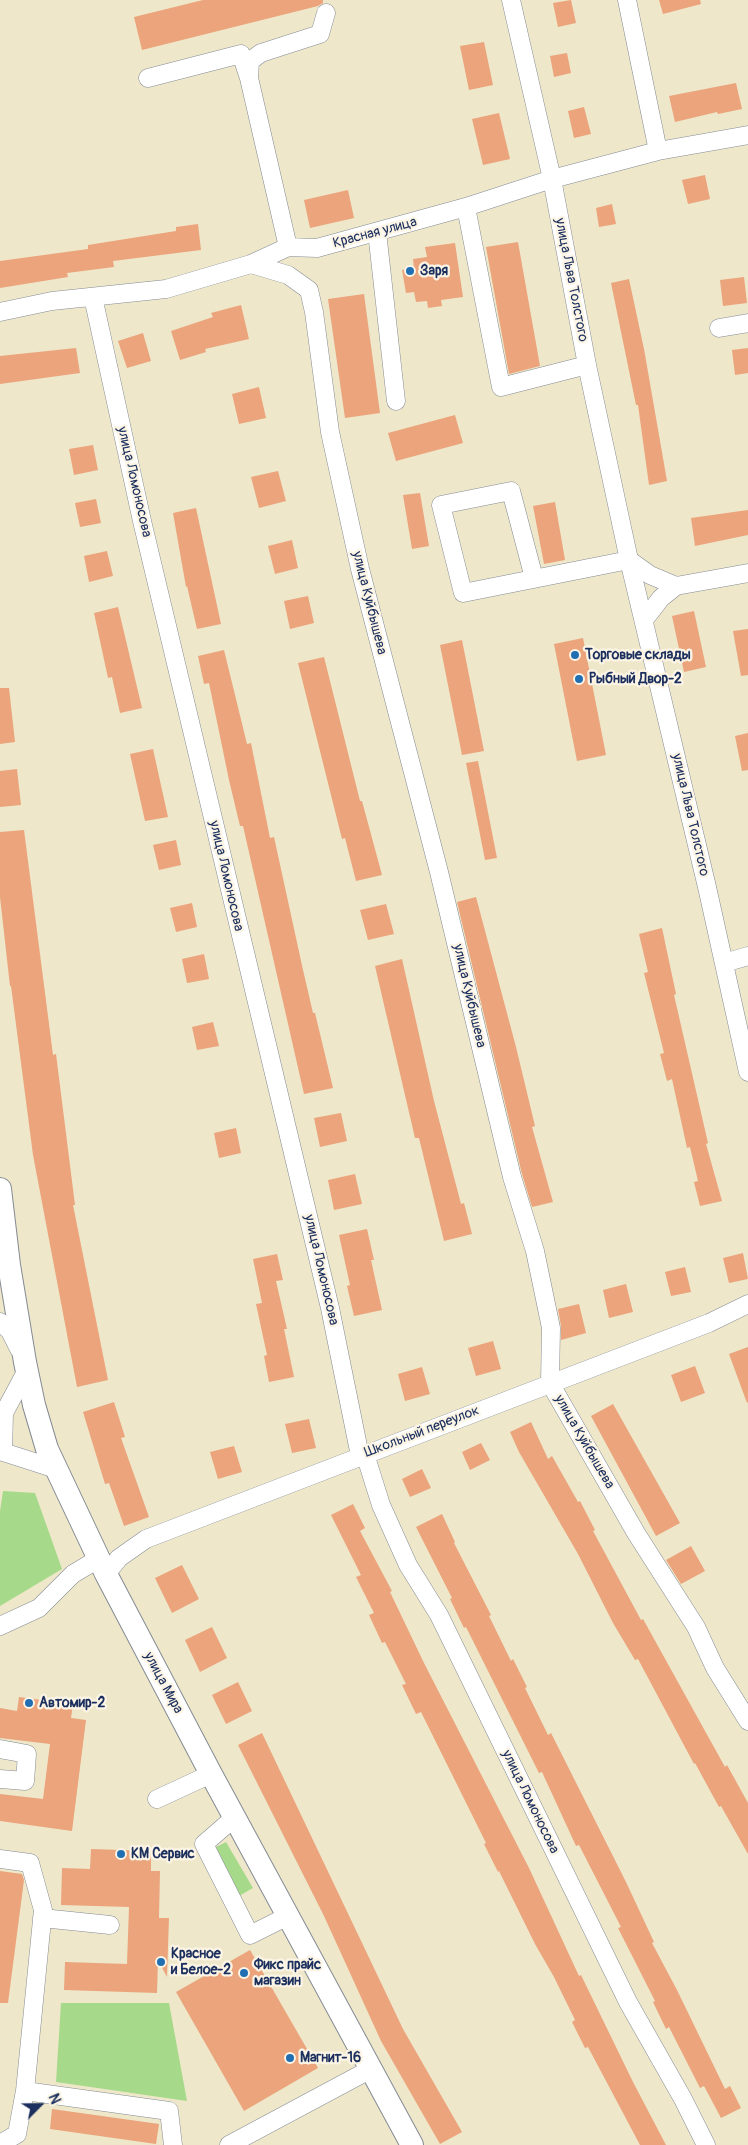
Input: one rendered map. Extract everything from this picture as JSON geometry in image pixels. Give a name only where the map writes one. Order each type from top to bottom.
[{"type":"main road","name":"улица Мира","points":[[0,1190],[9,1265],[26,1366],[36,1414],[47,1449],[102,1566],[211,1774],[412,2145]]},
{"type":"street","name":"улица Льва Толстого","points":[[511,0],[552,179],[587,365],[629,560],[724,962],[748,1072]]},
{"type":"street","points":[[627,0],[658,151]]},
{"type":"street","points":[[249,78],[250,60],[261,52],[320,34],[326,13]]},
{"type":"street","points":[[148,78],[241,54],[249,78],[288,247]]},
{"type":"street","name":"Красная улица","points":[[0,312],[52,301],[166,289],[251,264],[288,247],[317,248],[466,207],[552,179],[658,151],[748,135]]},
{"type":"street","points":[[466,207],[501,387],[587,365]]},
{"type":"street","points":[[377,232],[382,263],[396,401]]},
{"type":"street","name":"улица Куйбышева","points":[[251,264],[288,275],[309,290],[314,312],[330,432],[360,569],[439,872],[512,1177],[535,1251],[551,1328],[550,1383],[636,1533],[696,1627],[715,1668],[748,1720]]},
{"type":"street","name":"улица Ломоносова","points":[[93,297],[142,521],[330,1308],[362,1455],[381,1505],[408,1565],[439,1615],[628,2002],[683,2099],[706,2145]]},
{"type":"street","points":[[719,328],[748,323]]},
{"type":"street","points":[[534,578],[511,491],[441,504],[463,593],[629,560],[650,575],[676,586]]},
{"type":"street","points":[[644,620],[661,598],[676,586],[748,573]]},
{"type":"street","points":[[724,962],[748,956]]},
{"type":"street","name":"Школьный переулок","points":[[0,1626],[38,1608],[73,1574],[102,1566],[119,1558],[146,1539],[709,1323],[748,1304]]},
{"type":"street","points":[[0,1322],[10,1331],[26,1366],[4,1413],[4,1452],[56,1469]]},
{"type":"street","points":[[0,1749],[27,1754],[25,1781],[0,1779]]},
{"type":"street","points":[[157,1799],[211,1774]]},
{"type":"street","points":[[236,1817],[204,1844],[250,1936],[288,1916]]},
{"type":"street","points":[[0,1859],[30,1863],[43,1910],[25,2091],[17,2134],[0,2144]]},
{"type":"street","points":[[42,1918],[110,1925]]},
{"type":"street","points":[[229,2145],[371,2069]]},
{"type":"street","points":[[25,2091],[169,2111],[173,2145]]},
{"type":"green space","points":[[3,1491],[35,1493],[62,1569],[0,1606],[0,1511]]},
{"type":"green space","points":[[226,1842],[253,1888],[239,1896],[212,1849]]},
{"type":"green space","points":[[61,2003],[169,2003],[187,2101],[56,2082]]},
{"type":"building","points":[[203,0],[323,0],[323,3],[318,6],[142,50],[134,17]]},
{"type":"building","points":[[571,0],[576,23],[558,27],[553,3]]},
{"type":"building","points":[[659,0],[700,0],[701,4],[663,14]]},
{"type":"building","points":[[484,42],[493,85],[469,90],[460,46]]},
{"type":"building","points":[[567,53],[571,73],[554,77],[550,56]]},
{"type":"building","points":[[736,83],[742,109],[718,114],[717,112],[675,122],[669,96]]},
{"type":"building","points":[[584,107],[591,134],[574,138],[568,111]]},
{"type":"building","points":[[499,113],[510,159],[483,165],[472,119]]},
{"type":"building","points":[[705,175],[710,199],[688,204],[682,180]]},
{"type":"building","points":[[348,190],[354,218],[310,228],[304,200]]},
{"type":"building","points":[[612,204],[616,224],[599,227],[596,208]]},
{"type":"building","points":[[198,224],[201,250],[113,261],[114,267],[67,273],[68,277],[0,288],[0,261],[88,249],[88,245],[176,231],[176,227]]},
{"type":"building","points":[[518,242],[540,366],[509,374],[486,247]]},
{"type":"building","points":[[455,243],[463,297],[441,300],[442,306],[428,308],[427,301],[416,302],[414,292],[406,293],[402,270],[414,268],[413,259],[427,257],[425,247]]},
{"type":"building","points":[[744,277],[747,303],[723,306],[720,280]]},
{"type":"building","points":[[629,279],[644,349],[667,481],[649,485],[638,405],[636,405],[611,283]]},
{"type":"building","points":[[364,294],[380,413],[345,418],[328,299]]},
{"type":"building","points":[[241,305],[249,339],[205,349],[206,352],[180,360],[171,331],[213,317],[211,313]]},
{"type":"building","points":[[143,333],[151,361],[127,368],[118,341]]},
{"type":"building","points":[[76,348],[80,373],[0,384],[0,356]]},
{"type":"building","points":[[748,348],[748,373],[735,375],[732,350]]},
{"type":"building","points":[[259,387],[266,418],[239,424],[232,394]]},
{"type":"building","points":[[455,415],[463,443],[396,461],[388,433]]},
{"type":"building","points":[[93,445],[98,470],[74,475],[69,449]]},
{"type":"building","points":[[278,471],[286,501],[259,508],[251,477]]},
{"type":"building","points":[[420,493],[429,546],[412,549],[403,495]]},
{"type":"building","points":[[96,499],[101,523],[80,527],[75,503]]},
{"type":"building","points":[[555,502],[565,560],[544,564],[533,506]]},
{"type":"building","points":[[196,508],[221,624],[197,629],[186,587],[173,513]]},
{"type":"building","points":[[748,510],[748,535],[695,546],[691,518]]},
{"type":"building","points":[[292,540],[298,568],[275,574],[268,546]]},
{"type":"building","points":[[107,551],[113,576],[89,582],[84,556]]},
{"type":"building","points":[[308,596],[314,623],[290,629],[284,601]]},
{"type":"building","points":[[118,607],[142,708],[120,713],[112,677],[108,678],[94,613]]},
{"type":"building","points":[[694,611],[706,667],[684,672],[672,616]]},
{"type":"building","points":[[748,629],[748,675],[741,676],[733,631]]},
{"type":"building","points":[[583,638],[606,755],[577,761],[554,644]]},
{"type":"building","points":[[462,640],[484,751],[462,755],[440,645]]},
{"type":"building","points":[[224,650],[247,744],[251,743],[270,838],[274,837],[313,1013],[315,1013],[333,1088],[304,1094],[243,826],[240,826],[229,780],[209,683],[204,684],[198,656]]},
{"type":"building","points":[[324,657],[360,801],[362,801],[382,875],[356,881],[345,838],[342,839],[298,663]]},
{"type":"building","points":[[0,688],[9,688],[15,742],[0,744]]},
{"type":"building","points":[[748,733],[748,770],[742,771],[735,736]]},
{"type":"building","points":[[153,749],[168,817],[145,821],[130,754]]},
{"type":"building","points":[[478,761],[497,858],[485,860],[466,763]]},
{"type":"building","points":[[17,769],[21,805],[0,807],[0,771]]},
{"type":"building","points":[[24,830],[53,1055],[56,1054],[75,1205],[73,1205],[108,1380],[77,1387],[33,1155],[0,897],[0,832]]},
{"type":"building","points":[[176,840],[181,865],[159,870],[153,845]]},
{"type":"building","points":[[476,897],[516,1047],[535,1126],[532,1127],[553,1202],[532,1207],[522,1174],[457,902]]},
{"type":"building","points":[[192,903],[197,927],[176,932],[170,908]]},
{"type":"building","points":[[386,904],[394,934],[368,940],[360,910]]},
{"type":"building","points":[[662,928],[676,994],[674,995],[708,1143],[706,1144],[722,1201],[700,1206],[694,1182],[698,1181],[690,1147],[687,1148],[672,1079],[667,1081],[660,1054],[664,1053],[644,973],[648,972],[639,934]]},
{"type":"building","points":[[204,954],[209,979],[187,983],[182,959]]},
{"type":"building","points":[[402,959],[434,1101],[461,1204],[464,1203],[472,1234],[444,1241],[419,1138],[415,1138],[375,966]]},
{"type":"building","points":[[213,1022],[219,1046],[197,1050],[192,1027]]},
{"type":"building","points":[[341,1113],[347,1141],[320,1147],[314,1118]]},
{"type":"building","points":[[236,1128],[241,1153],[219,1158],[214,1133]]},
{"type":"building","points":[[355,1174],[362,1204],[334,1210],[328,1180]]},
{"type":"building","points":[[367,1229],[374,1260],[371,1260],[382,1310],[354,1316],[347,1286],[350,1285],[339,1235]]},
{"type":"building","points":[[743,1253],[748,1279],[729,1283],[723,1258]]},
{"type":"building","points":[[277,1254],[283,1280],[276,1281],[287,1329],[284,1329],[294,1377],[269,1382],[264,1356],[267,1355],[256,1304],[262,1303],[253,1259]]},
{"type":"building","points":[[685,1267],[691,1292],[671,1296],[665,1272]]},
{"type":"building","points":[[626,1284],[633,1312],[609,1318],[603,1290]]},
{"type":"building","points":[[579,1304],[586,1333],[561,1340],[558,1309]]},
{"type":"building","points":[[493,1341],[501,1369],[476,1376],[468,1348]]},
{"type":"building","points":[[748,1347],[748,1402],[747,1403],[729,1354]]},
{"type":"building","points":[[695,1366],[705,1393],[681,1402],[671,1375]]},
{"type":"building","points":[[422,1367],[430,1394],[405,1401],[398,1374]]},
{"type":"building","points":[[114,1402],[125,1437],[121,1438],[149,1517],[124,1526],[109,1483],[105,1484],[83,1412]]},
{"type":"building","points":[[613,1404],[680,1523],[656,1536],[591,1416]]},
{"type":"building","points":[[309,1419],[316,1448],[292,1453],[285,1424]]},
{"type":"building","points":[[531,1422],[548,1459],[552,1456],[578,1502],[580,1501],[595,1530],[593,1531],[641,1620],[643,1619],[725,1767],[727,1765],[748,1803],[748,1854],[721,1806],[719,1807],[694,1764],[638,1659],[635,1660],[613,1623],[578,1554],[519,1452],[510,1432]]},
{"type":"building","points":[[481,1443],[490,1460],[470,1470],[462,1452]]},
{"type":"building","points":[[234,1446],[242,1472],[218,1479],[210,1452]]},
{"type":"building","points":[[422,1469],[431,1488],[410,1497],[402,1479]]},
{"type":"building","points":[[353,1504],[365,1528],[360,1531],[392,1591],[390,1592],[424,1663],[529,1868],[579,1976],[581,1975],[666,2145],[640,2145],[588,2047],[585,2048],[572,2022],[575,2020],[484,1844],[486,1843],[421,1712],[416,1714],[402,1685],[406,1684],[385,1642],[382,1643],[369,1615],[374,1613],[356,1577],[361,1575],[331,1515]]},
{"type":"building","points":[[442,1514],[511,1661],[513,1659],[548,1735],[551,1733],[626,1882],[654,1942],[652,1943],[725,2089],[730,2086],[741,2108],[721,2118],[704,2086],[700,2088],[669,2027],[666,2029],[653,2002],[655,2001],[618,1928],[621,1927],[579,1845],[576,1846],[542,1772],[539,1773],[466,1627],[464,1628],[450,1599],[452,1598],[416,1527]]},
{"type":"building","points":[[691,1546],[705,1571],[681,1584],[666,1560]]},
{"type":"building","points":[[182,1565],[199,1599],[172,1613],[155,1578]]},
{"type":"building","points":[[212,1627],[227,1658],[200,1672],[185,1640]]},
{"type":"building","points":[[238,1682],[252,1711],[226,1724],[212,1695]]},
{"type":"building","points":[[19,1697],[73,1704],[71,1718],[86,1720],[72,1831],[0,1821],[0,1794],[43,1799],[50,1744],[0,1738],[0,1708],[17,1711]]},
{"type":"building","points":[[262,1733],[403,2029],[462,2132],[440,2144],[381,2041],[324,1916],[238,1745]]},
{"type":"building","points":[[91,1849],[151,1851],[151,1871],[160,1871],[159,1918],[169,1918],[167,1977],[158,1960],[157,1993],[64,1990],[65,1962],[127,1964],[129,1907],[61,1905],[62,1868],[90,1869]]},
{"type":"building","points":[[0,1871],[22,1874],[24,1880],[8,2003],[0,2003]]},
{"type":"building","points":[[250,1950],[318,2068],[244,2111],[176,1992]]},
{"type":"building","points":[[52,2109],[159,2124],[156,2144],[50,2129]]},
{"type":"place","name":"Заря","points":[[410,271]]},
{"type":"place","name":"Торговые склады","points":[[575,655]]},
{"type":"place","name":"Рыбный Двор-2","points":[[579,679]]},
{"type":"place","name":"Автомир-2","points":[[29,1703]]},
{"type":"place","name":"КМ Сервис","points":[[121,1854]]},
{"type":"place","name":"Красное и Белое-2","points":[[161,1962]]},
{"type":"place","name":"Фикс прайс магазин","points":[[244,1973]]},
{"type":"place","name":"Магнит-16","points":[[290,2058]]}]
